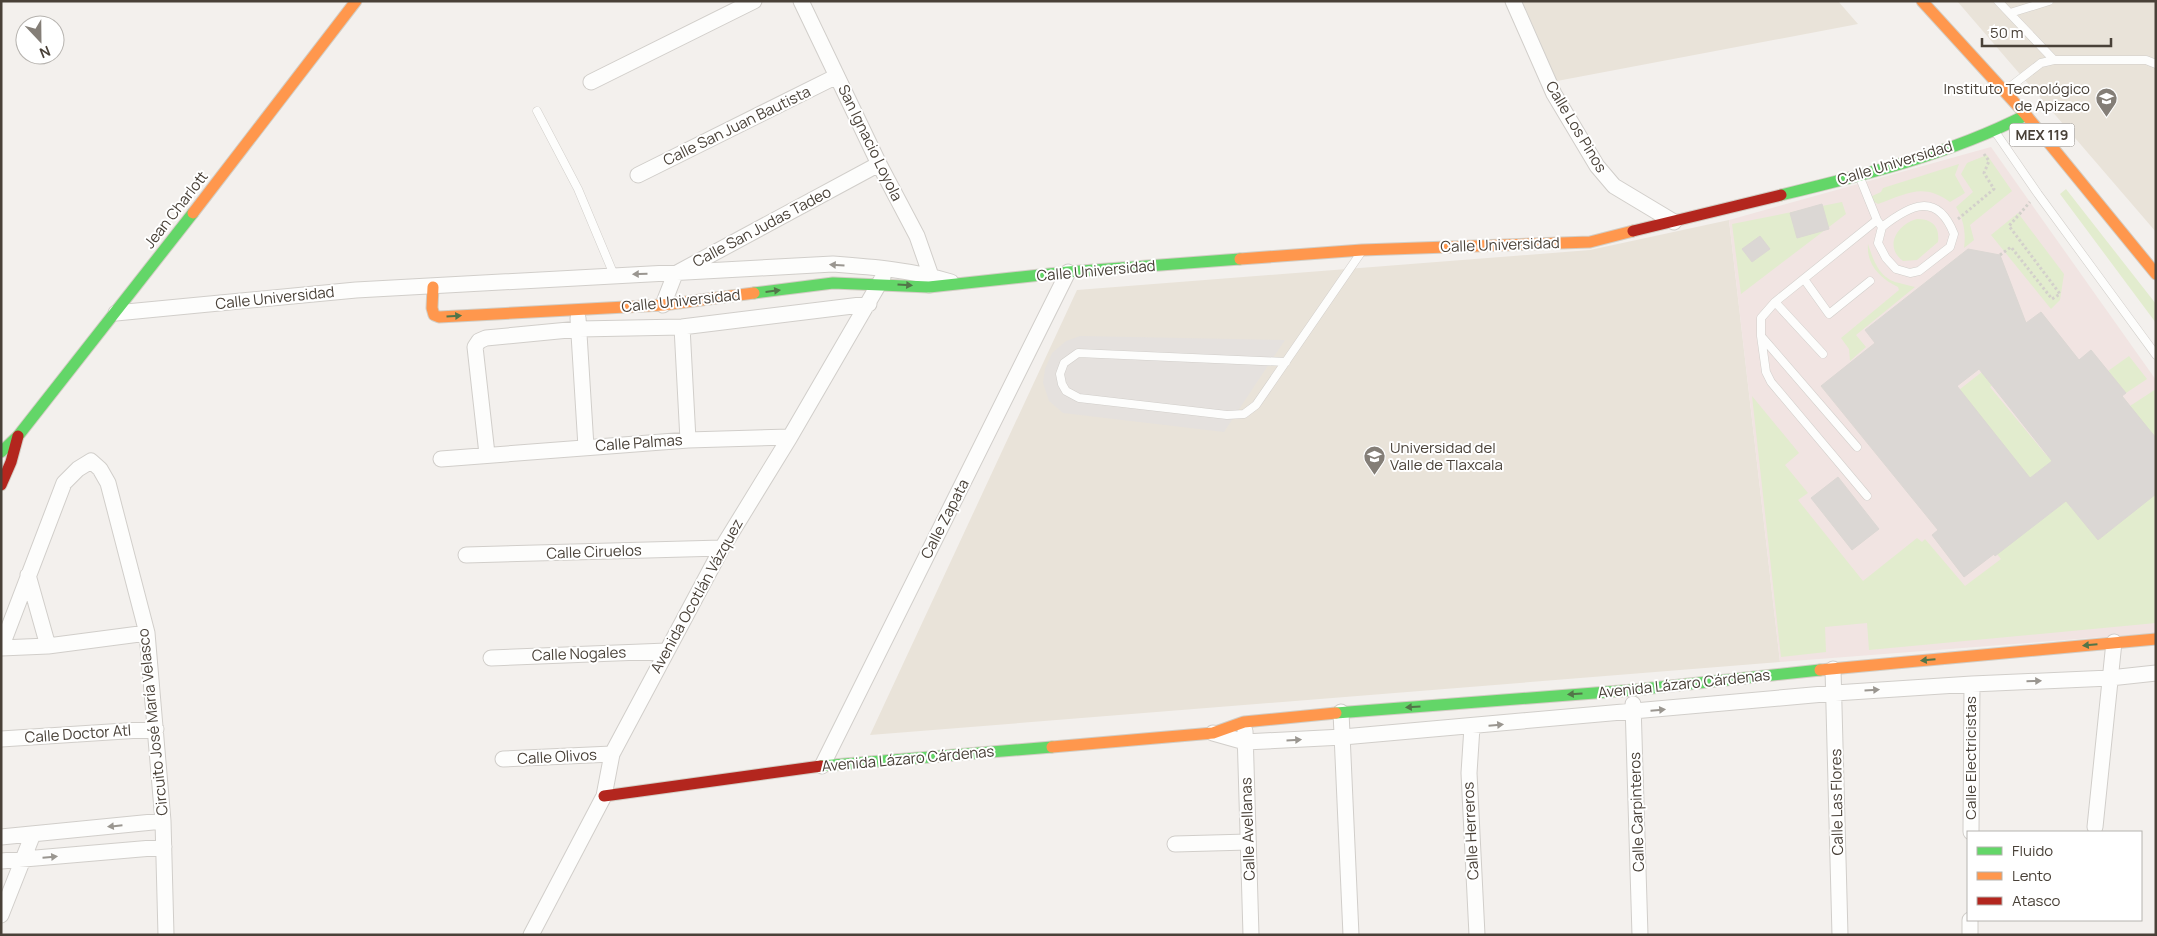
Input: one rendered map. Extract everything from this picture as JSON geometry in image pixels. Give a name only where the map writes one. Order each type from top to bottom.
[{"type":"street","name":"Jean Charlott","points":[[1,452],[18,436],[116,313],[356,1]]},
{"type":"street","points":[[591,82],[754,1]]},
{"type":"street","name":"San Ignacio Loyola","points":[[801,1],[878,164],[917,236],[930,281]]},
{"type":"street","name":"Calle Los Pinos","points":[[1513,1],[1554,94],[1597,166],[1614,186],[1674,222]]},
{"type":"street","name":"MEX 119","points":[[1922,1],[2026,114],[2156,274]]},
{"type":"street","name":"Calle San Juan Bautista","points":[[638,175],[837,76]]},
{"type":"street","name":"Calle Universidad","points":[[433,287],[432,308],[434,315],[439,317],[663,305],[833,283],[930,281],[956,283],[1068,272],[1362,250],[1590,242],[1859,176],[1973,140],[1995,131],[2026,114]]},
{"type":"street","name":"Calle San Judas Tadeo","points":[[663,305],[675,274],[878,164]]},
{"type":"street","name":"Calle Universidad","points":[[116,313],[356,290],[832,264],[886,268],[930,281]]},
{"type":"street","name":"Avenida Ocotlán Vázquez","points":[[531,935],[604,796],[612,754],[722,548],[869,304],[881,283],[886,268]]},
{"type":"street","name":"Calle Zapata","points":[[822,766],[1068,272]]},
{"type":"street","points":[[487,454],[475,347],[479,341],[486,338],[579,329],[682,327],[869,304]]},
{"type":"street","points":[[578,309],[586,447]]},
{"type":"street","points":[[682,327],[688,440]]},
{"type":"street","name":"Jean Charlott","points":[[1,485],[11,462],[18,436]]},
{"type":"street","name":"Calle Palmas","points":[[441,458],[688,440],[790,438]]},
{"type":"street","name":"Circuito José María Velasco","points":[[1,648],[64,483],[78,469],[91,461],[100,469],[108,484],[146,633],[163,821],[166,935]]},
{"type":"street","name":"Calle Ciruelos","points":[[466,555],[722,548]]},
{"type":"street","points":[[28,575],[48,646]]},
{"type":"street","points":[[1,648],[48,646],[146,633]]},
{"type":"street","name":"Avenida Lázaro Cárdenas","points":[[604,796],[822,766],[1213,733],[1244,722],[1342,712],[1633,690],[1833,668],[2156,639]]},
{"type":"street","points":[[2095,827],[2114,642]]},
{"type":"street","name":"Calle Nogales","points":[[491,658],[667,651]]},
{"type":"street","name":"Calle Las Flores","points":[[1833,668],[1840,935]]},
{"type":"street","name":"Avenida Lázaro Cárdenas","points":[[1213,733],[1245,742],[1343,738],[1835,693],[1972,684],[2110,678],[2156,673]]},
{"type":"street","name":"Calle Electricistas","points":[[1971,831],[1972,684]]},
{"type":"street","name":"Calle Carpinteros","points":[[1633,690],[1640,935]]},
{"type":"street","points":[[1342,712],[1352,935]]},
{"type":"street","name":"Calle Avellanas","points":[[1244,722],[1251,935]]},
{"type":"street","name":"Calle Herreros","points":[[1472,727],[1468,773],[1477,935]]},
{"type":"street","name":"Calle Doctor Atl","points":[[1,739],[156,729]]},
{"type":"street","name":"Calle Olivos","points":[[502,759],[612,754]]},
{"type":"street","points":[[1,837],[163,821]]},
{"type":"street","points":[[1,915],[33,834]]},
{"type":"street","points":[[1175,844],[1248,842]]},
{"type":"street","points":[[1,861],[164,847]]},
{"type":"street","points":[[1970,921],[1970,935]]},
{"type":"lane","points":[[1998,1],[2054,60]]},
{"type":"lane","points":[[2010,13],[2050,1]]},
{"type":"lane","points":[[2004,91],[2041,63],[2054,60],[2146,60],[2156,64]]},
{"type":"lane","points":[[537,111],[578,189],[614,275]]},
{"type":"lane","points":[[1995,131],[2038,194],[2156,356]]},
{"type":"lane","points":[[1859,176],[1877,220],[1882,227]]},
{"type":"lane","points":[[1918,206],[1931,207],[1942,214],[1950,224],[1954,234],[1950,247],[1919,271],[1910,273],[1896,268],[1886,258],[1878,243],[1882,227],[1903,211],[1918,206]]},
{"type":"lane","points":[[1867,496],[1771,382],[1766,372],[1761,336],[1761,318],[1775,302],[1877,220]]},
{"type":"lane","points":[[1286,362],[1078,353],[1064,363],[1060,374],[1066,391],[1079,398],[1227,416],[1244,414],[1256,405],[1286,362],[1362,250]]},
{"type":"lane","points":[[1804,279],[1829,314],[1870,281]]},
{"type":"lane","points":[[1775,302],[1823,354]]},
{"type":"lane","points":[[1761,336],[1857,447]]},
{"type":"path","points":[[1950,224],[1994,189],[1984,173],[1989,161],[1973,140]]},
{"type":"path","points":[[2000,255],[2011,247],[2052,299],[2060,294],[2009,226],[2038,194]]},
{"type":"shaded area","points":[[1522,1],[1838,1],[1858,24],[1557,81]]},
{"type":"shaded area","name":"Instituto Tecnológico de Apizaco","points":[[1957,1],[2156,1],[2156,232]]},
{"type":"shaded area","points":[[1991,147],[2156,380],[2156,633],[1780,662],[1729,220]]},
{"type":"shaded area","name":"Universidad del Valle de Tlaxcala","points":[[1729,220],[1780,662],[870,735],[1077,290],[1590,250]]},
{"type":"shaded area","points":[[1080,336],[1285,340],[1224,432],[1063,413],[1049,401],[1043,383],[1045,369],[1052,353],[1066,341]]},
{"type":"green space","points":[[1987,155],[2012,191],[1970,225],[1974,240],[1964,248],[1964,227],[1956,207],[1973,192],[1961,174],[1967,163]]},
{"type":"green space","points":[[1959,164],[1955,175],[1965,193],[1950,202],[1931,192],[1923,191],[1906,194],[1878,204],[1871,200],[1870,197],[1881,192],[1883,188]]},
{"type":"green space","points":[[2066,189],[2156,304],[2156,323],[2060,194]]},
{"type":"green space","points":[[1842,202],[1846,214],[1741,294],[1732,224]]},
{"type":"green space","points":[[2018,213],[2064,274],[2060,300],[2051,309],[1991,235]]},
{"type":"green space","points":[[1917,219],[1927,220],[1934,224],[1938,232],[1938,242],[1917,260],[1903,261],[1894,249],[1895,236],[1904,226]]},
{"type":"green space","points":[[1868,244],[1877,266],[1884,276],[1895,282],[1915,287],[1856,335],[1866,347],[1850,361],[1849,349],[1841,338],[1899,290],[1898,287],[1886,280],[1872,265],[1869,258]]},
{"type":"green space","points":[[2010,350],[2021,362],[1990,387],[2047,456],[2122,396],[2130,406],[2156,389],[2156,623],[1869,650],[1867,623],[1825,627],[1826,652],[1781,657],[1752,396],[1799,453],[1785,465],[1808,493],[1798,500],[1863,581],[1917,538],[1922,542],[1925,539],[1965,586],[2001,559],[1909,445],[1877,454]]},
{"type":"green space","points":[[2129,356],[2147,379],[2126,393],[2108,371]]},
{"type":"building","points":[[1822,204],[1829,229],[1797,238],[1790,213]]},
{"type":"building","points":[[1760,236],[1770,249],[1752,262],[1742,249]]},
{"type":"building","points":[[1968,249],[2000,255],[2026,323],[2041,312],[2079,360],[2091,350],[2126,393],[2122,396],[2156,438],[2156,494],[2098,540],[2066,501],[1995,556],[1994,554],[1964,577],[1932,535],[1938,530],[1821,386],[1875,343],[1865,330]],"holes":[[[1979,369],[2052,461],[2030,478],[1957,386]]]},
{"type":"building","points":[[1838,477],[1879,529],[1852,550],[1811,498]]},
{"type":"traffic: fast","points":[[1781,195],[1844,180],[1937,152],[1997,129],[2026,115]]},
{"type":"traffic: fast","points":[[1,452],[18,436],[193,213]]},
{"type":"traffic: fast","points":[[754,293],[833,283],[929,287],[1068,272],[1240,259]]},
{"type":"traffic: fast","points":[[1336,713],[1633,690],[1820,670]]},
{"type":"traffic: fast","points":[[821,766],[1052,747]]},
{"type":"traffic: slow","points":[[193,213],[356,1]]},
{"type":"traffic: slow","points":[[1922,1],[2026,115],[2156,274]]},
{"type":"traffic: slow","points":[[1240,259],[1362,250],[1590,242],[1633,231]]},
{"type":"traffic: slow","points":[[433,287],[432,308],[434,315],[439,317],[663,305],[754,293]]},
{"type":"traffic: slow","points":[[1820,670],[2156,639]]},
{"type":"traffic: slow","points":[[1052,747],[1213,733],[1244,722],[1336,713]]},
{"type":"traffic: jam","points":[[1633,231],[1781,195]]},
{"type":"traffic: jam","points":[[1,485],[11,462],[18,436]]},
{"type":"traffic: jam","points":[[604,796],[821,766]]},
{"type":"place","name":"Instituto Tecnológico de Apizaco","points":[[2106,117]]},
{"type":"place","name":"Universidad del Valle de Tlaxcala","points":[[1374,476]]}]
